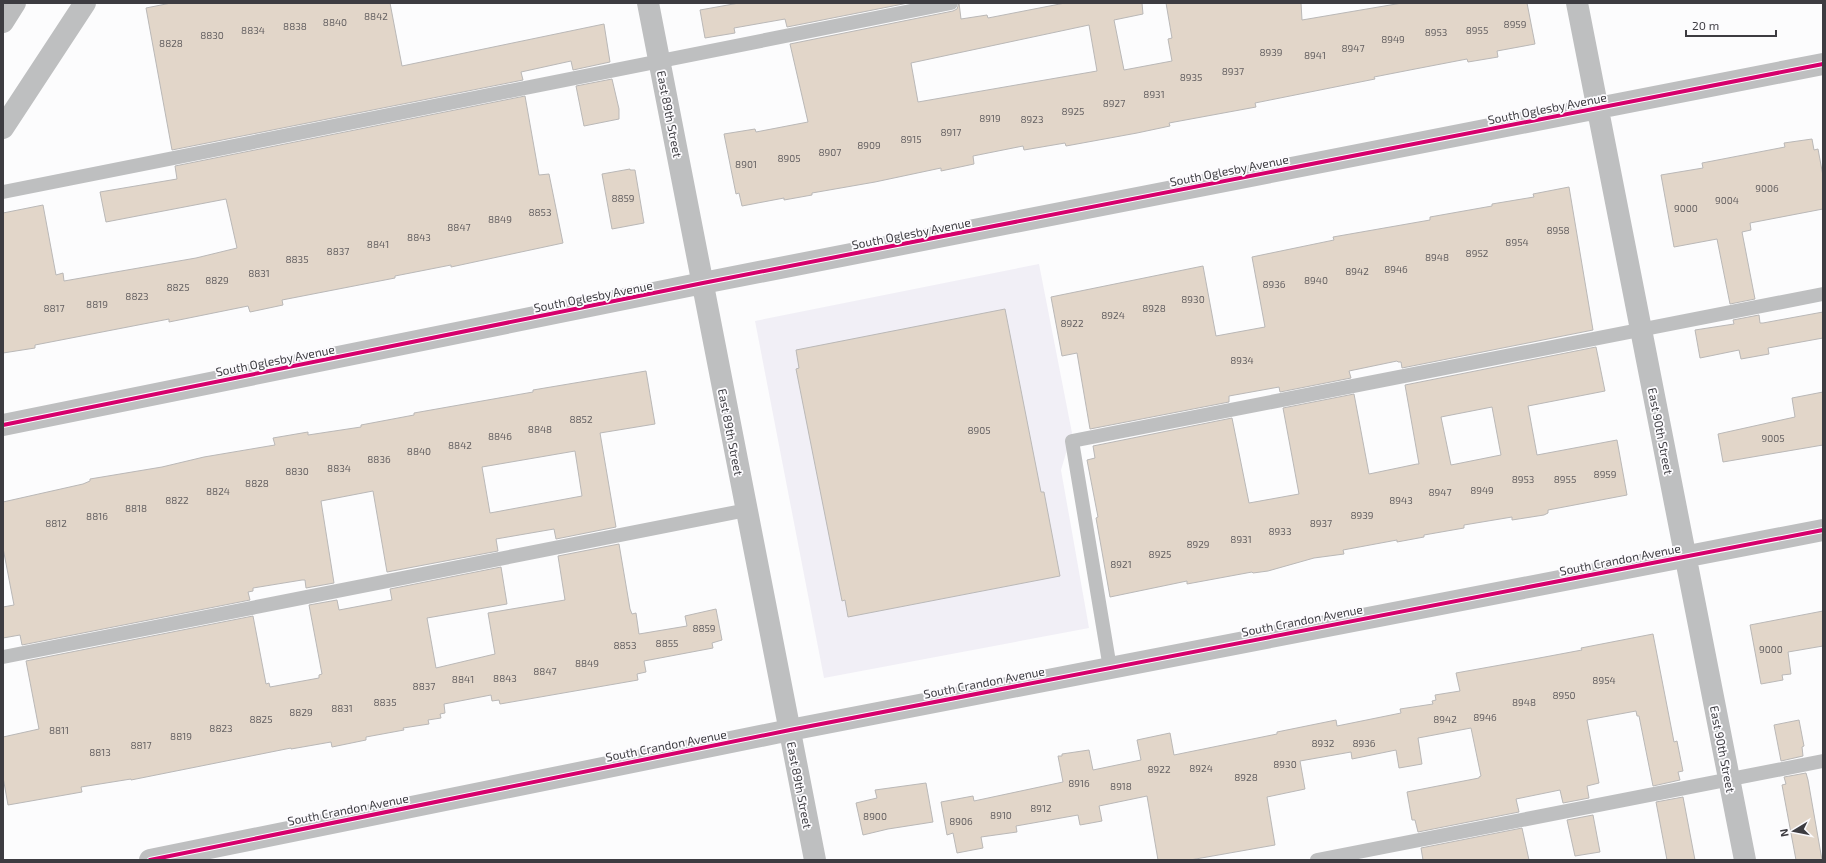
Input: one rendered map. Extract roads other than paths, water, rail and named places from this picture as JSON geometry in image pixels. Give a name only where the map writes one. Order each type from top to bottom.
[{"type":"highway","points":[[3,22],[15,3]]},
{"type":"street","points":[[3,128],[85,3]]},
{"type":"street","name":"East 89th Street","points":[[648,3],[815,860]]},
{"type":"street","name":"East 90th Street","points":[[1577,3],[1745,860]]},
{"type":"street","name":"South Oglesby Avenue","points":[[3,425],[703,284],[1823,64]]},
{"type":"street","name":"South Crandon Avenue","points":[[150,860],[790,730],[1823,530]]},
{"type":"lane","points":[[3,192],[950,3]]},
{"type":"lane","points":[[1110,668],[1072,441],[1823,294]]},
{"type":"lane","points":[[3,657],[747,510]]},
{"type":"lane","points":[[1317,860],[1823,761]]}]
